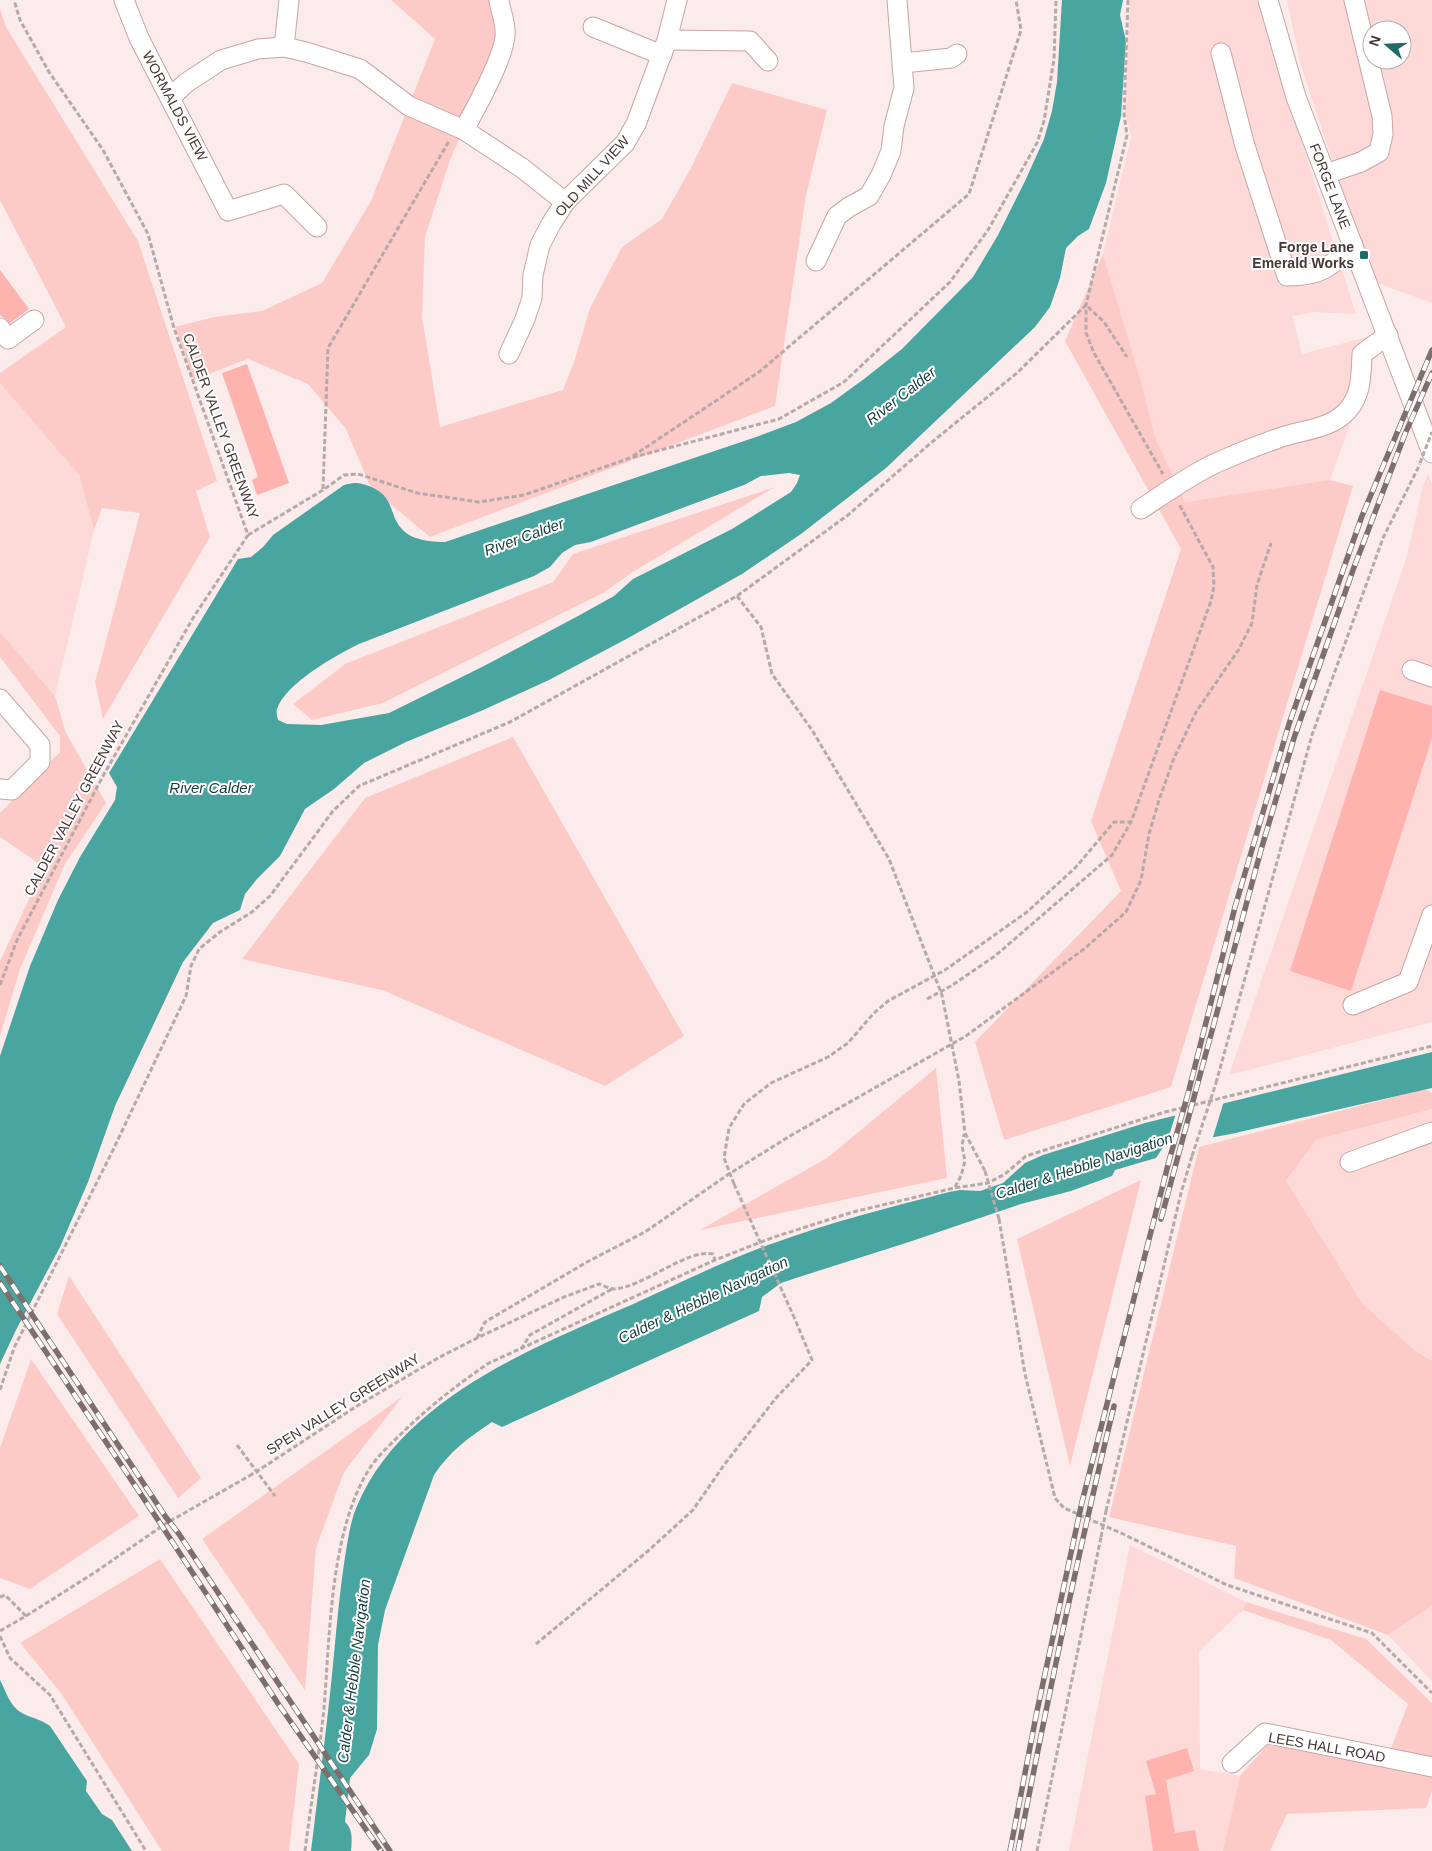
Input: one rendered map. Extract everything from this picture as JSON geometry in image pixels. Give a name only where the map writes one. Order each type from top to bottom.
[{"type":"street","name":"WORMALDS VIEW","points":[[124,0],[138,38],[228,211],[284,194],[318,227]]},
{"type":"street","points":[[284,47],[289,0]]},
{"type":"street","points":[[460,129],[490,80],[502,49],[506,32],[499,0]]},
{"type":"street","name":"OLD MILL VIEW","points":[[509,354],[525,319],[532,298],[533,275],[540,245],[566,202],[625,143],[636,124],[665,48],[677,0]]},
{"type":"street","points":[[816,262],[837,216],[869,196],[891,152],[894,126],[904,88],[897,0]]},
{"type":"street","name":"FORGE LANE","points":[[1268,0],[1296,97],[1388,336],[1426,458]]},
{"type":"street","points":[[1326,174],[1362,162],[1379,152],[1383,134],[1382,116],[1354,0]]},
{"type":"street","points":[[593,27],[665,48],[750,41],[768,61]]},
{"type":"street","points":[[170,97],[186,83],[221,60],[258,49],[284,47],[306,52],[360,69],[410,106],[460,129],[522,168],[566,202]]},
{"type":"street","points":[[1221,53],[1245,146],[1287,276],[1306,276],[1328,269],[1353,246]]},
{"type":"street","points":[[903,63],[951,58],[957,54]]},
{"type":"street","points":[[0,328],[8,339],[34,320]]},
{"type":"street","points":[[1141,509],[1214,464],[1278,438],[1323,426],[1338,419],[1347,412],[1357,398],[1362,354],[1388,336]]},
{"type":"street","points":[[1412,670],[1432,677]]},
{"type":"street","points":[[0,699],[40,745],[40,762],[12,790],[0,789]]},
{"type":"street","points":[[1353,1005],[1381,995],[1408,982],[1432,915]]},
{"type":"street","points":[[1350,1162],[1432,1132]]},
{"type":"street","name":"LEES HALL ROAD","points":[[1232,1763],[1265,1733],[1432,1767]]},
{"type":"path","name":"CALDER VALLEY GREENWAY","points":[[0,985],[17,940],[112,760],[193,618],[248,535],[177,336],[148,234],[103,150],[49,72],[20,20],[14,0]]},
{"type":"path","points":[[630,458],[759,372],[968,194],[1021,30],[1016,0]]},
{"type":"path","points":[[248,535],[323,490],[344,475],[358,474],[417,493],[478,502],[524,495],[630,458],[779,419],[844,382],[950,282],[988,230],[1037,143],[1044,121],[1054,59],[1056,0]]},
{"type":"path","points":[[928,999],[995,956],[1112,855],[1132,822],[1211,601],[1214,586],[1213,568],[1171,489],[1094,353],[1086,333],[1086,304],[1127,134],[1124,114],[1128,0]]},
{"type":"path","points":[[323,490],[328,348],[460,129]]},
{"type":"path","points":[[1086,304],[1104,322],[1127,357]]},
{"type":"path","points":[[0,1390],[14,1348],[113,1150],[186,996],[190,966],[199,949],[220,932],[252,912],[270,896],[333,811],[359,786],[510,722],[737,596],[848,514],[932,442],[1018,373],[1086,304]]},
{"type":"path","points":[[1037,1851],[1106,1511],[1179,1203],[1192,1156],[1216,1083],[1312,735],[1383,538],[1426,458],[1432,432]]},
{"type":"path","points":[[477,1338],[485,1322],[587,1262],[645,1232],[729,1174],[798,1131],[966,1036],[1084,948],[1126,912],[1142,880],[1149,834],[1158,800],[1174,758],[1196,712],[1239,649],[1252,623],[1257,585],[1271,542]]},
{"type":"path","points":[[737,596],[760,627],[772,674],[812,730],[889,859],[941,992],[959,1081],[965,1133],[962,1146],[965,1161],[961,1176],[954,1188]]},
{"type":"path","points":[[536,1644],[648,1551],[692,1510],[776,1398],[812,1360],[729,1174],[724,1158],[729,1128],[744,1104],[771,1083],[828,1057],[848,1042],[873,1014],[888,1001],[945,970],[1027,912],[1076,867],[1114,822],[1132,822]]},
{"type":"path","points":[[304,1851],[324,1710],[336,1573],[349,1511],[368,1472],[381,1454],[427,1409],[459,1384],[489,1363],[716,1260],[774,1237],[853,1212],[954,1188],[988,1183],[1005,1174],[1026,1156],[1165,1112],[1432,1046]]},
{"type":"path","points":[[965,1133],[986,1171],[999,1219],[1025,1374],[1055,1498],[1064,1508],[1121,1533],[1227,1585],[1372,1633],[1432,1693]]},
{"type":"path","name":"SPEN VALLEY GREENWAY","points":[[0,1631],[97,1571],[165,1524],[249,1476],[357,1406],[438,1358],[584,1289],[599,1284],[613,1289],[647,1278],[701,1253],[713,1254],[716,1260]]},
{"type":"path","points":[[521,1349],[530,1335],[613,1289]]},
{"type":"path","points":[[237,1445],[274,1496]]},
{"type":"path","points":[[0,1597],[5,1595],[26,1616]]},
{"type":"path","points":[[0,1636],[10,1658],[50,1695],[146,1851]]},
{"type":"shaded area","points":[[391,0],[499,0],[506,32],[450,160],[425,237],[422,317],[440,427],[563,390],[574,362],[590,308],[622,247],[662,219],[691,168],[732,83],[827,110],[806,195],[775,406],[430,537],[371,488],[346,429],[308,384],[248,359],[193,380],[175,327],[214,317],[262,311],[322,283],[371,201],[435,39]]},
{"type":"shaded area","points":[[1130,0],[1257,0],[1356,314],[1314,312],[1292,316],[1302,354],[1367,337],[1375,354],[1330,480],[1185,502],[1155,437],[1141,381],[1103,254],[1131,137],[1125,112]]},
{"type":"shaded area","points":[[1287,0],[1432,0],[1432,303],[1372,281],[1301,66]]},
{"type":"shaded area","points":[[0,9],[6,27],[138,241],[217,481],[196,491],[210,537],[103,719],[95,682],[140,513],[102,508],[94,530],[79,475],[0,383],[0,373],[66,327],[0,200]]},
{"type":"shaded area","points":[[1103,254],[1141,381],[1155,437],[1185,502],[1330,480],[1353,486],[1171,1087],[1004,1140],[975,1042],[1121,891],[1091,821],[1181,549],[1065,341]]},
{"type":"shaded area","points":[[0,383],[79,475],[94,530],[55,696],[0,632]]},
{"type":"shaded area","points":[[1428,473],[1432,484],[1432,1022],[1229,1075],[1407,556],[1422,490]]},
{"type":"shaded area","points":[[775,487],[633,572],[603,593],[383,703],[312,720],[293,704],[345,664],[553,582],[573,554]]},
{"type":"shaded area","points":[[0,632],[55,696],[66,733],[106,803],[65,864],[20,969],[0,1036],[0,961],[44,867],[0,837],[0,813],[60,752],[60,736],[0,657]]},
{"type":"shaded area","points":[[513,737],[684,1036],[605,1086],[382,990],[242,959],[365,798]]},
{"type":"shaded area","points":[[936,1068],[947,1178],[700,1230],[827,1158]]},
{"type":"shaded area","points":[[1425,1089],[1432,1093],[1432,1109],[1316,1140],[1286,1181],[1363,1304],[1414,1350],[1432,1361],[1432,1606],[1388,1635],[1234,1578],[1236,1546],[1109,1517],[1199,1147]]},
{"type":"shaded area","points":[[1432,1109],[1432,1361],[1414,1350],[1363,1304],[1286,1181],[1316,1140]]},
{"type":"shaded area","points":[[1141,1180],[1070,1466],[1017,1239]]},
{"type":"shaded area","points":[[69,1276],[201,1478],[178,1498],[57,1314]]},
{"type":"shaded area","points":[[31,1359],[139,1516],[30,1589],[0,1578],[0,1448]]},
{"type":"shaded area","points":[[402,1397],[344,1472],[316,1548],[305,1690],[202,1539]]},
{"type":"shaded area","points":[[1130,1545],[1246,1602],[1243,1610],[1199,1651],[1200,1769],[1240,1776],[1223,1851],[1069,1851]]},
{"type":"shaded area","points":[[160,1559],[299,1764],[289,1851],[162,1851],[61,1693],[20,1643]]},
{"type":"shaded area","points":[[1246,1602],[1366,1639],[1432,1703],[1432,1759],[1390,1751],[1408,1704],[1331,1640],[1243,1610]]},
{"type":"shaded area","points":[[1432,1606],[1432,1681],[1388,1635]]},
{"type":"shaded area","points":[[1269,1743],[1432,1777],[1432,1791],[1426,1808],[1287,1814],[1270,1851],[1223,1851],[1240,1776]]},
{"type":"water","name":"River Calder","points":[[1062,0],[1123,0],[1120,15],[1126,41],[1121,116],[1106,183],[1089,229],[1078,236],[1066,248],[1060,278],[1050,307],[1035,327],[886,468],[801,534],[742,574],[549,680],[406,742],[364,763],[334,789],[305,809],[280,856],[245,894],[240,910],[213,923],[183,962],[115,1106],[88,1182],[60,1247],[0,1364],[0,1056],[30,966],[58,900],[80,857],[115,800],[117,787],[109,773],[238,559],[251,557],[273,535],[347,484],[363,484],[384,495],[399,525],[411,536],[428,541],[445,542],[759,436],[796,422],[831,403],[902,349],[973,277],[998,235],[1044,139],[1052,111],[1057,82]],"holes":[[[789,473],[800,475],[791,492],[732,529],[633,579],[614,596],[578,616],[482,667],[389,713],[321,725],[287,724],[278,720],[277,709],[282,699],[300,680],[338,655],[359,644],[534,576],[550,567],[562,553],[575,545],[591,542],[744,485],[761,476]]]},
{"type":"water","name":"Calder & Hebble Navigation","points":[[1432,1052],[1432,1088],[1231,1134],[1164,1146],[1156,1158],[1115,1170],[1112,1176],[1071,1191],[1021,1204],[781,1283],[762,1297],[759,1311],[502,1427],[492,1422],[475,1433],[453,1452],[434,1475],[385,1610],[378,1645],[377,1729],[369,1755],[350,1778],[345,1822],[351,1831],[351,1851],[311,1851],[349,1531],[357,1506],[378,1468],[405,1436],[437,1407],[513,1359],[720,1265],[796,1235],[949,1192],[960,1190],[980,1191],[1003,1183],[1025,1163],[1043,1155],[1145,1123]]},
{"type":"water","points":[[0,1680],[14,1707],[25,1715],[50,1726],[87,1781],[86,1791],[102,1814],[112,1820],[132,1851],[0,1851]]},
{"type":"pier","points":[[1224,1101],[1212,1140],[1165,1149],[1176,1113]]},
{"type":"building","points":[[0,270],[29,309],[10,323],[0,315]]},
{"type":"building","points":[[247,364],[289,483],[257,495],[252,480],[258,477],[222,373]]},
{"type":"building","points":[[1380,690],[1432,706],[1432,738],[1351,991],[1290,971]]},
{"type":"building","points":[[1187,1748],[1194,1771],[1166,1780],[1175,1833],[1195,1830],[1199,1851],[1153,1851],[1145,1796],[1156,1794],[1146,1761]]},
{"type":"railway","points":[[1010,1851],[1037,1711],[1082,1502],[1235,907],[1289,724],[1362,516],[1432,350]]},
{"type":"railway","points":[[1161,1219],[1261,850],[1294,738],[1353,570],[1405,434],[1432,373]]},
{"type":"railway","points":[[0,1266],[390,1851]]},
{"type":"railway","points":[[0,1283],[279,1705],[381,1851]]},
{"type":"railway","points":[[1018,1851],[1063,1628],[1114,1406]]},
{"type":"place","name":"Forge Lane Emerald Works","points":[[1364,255]]}]
